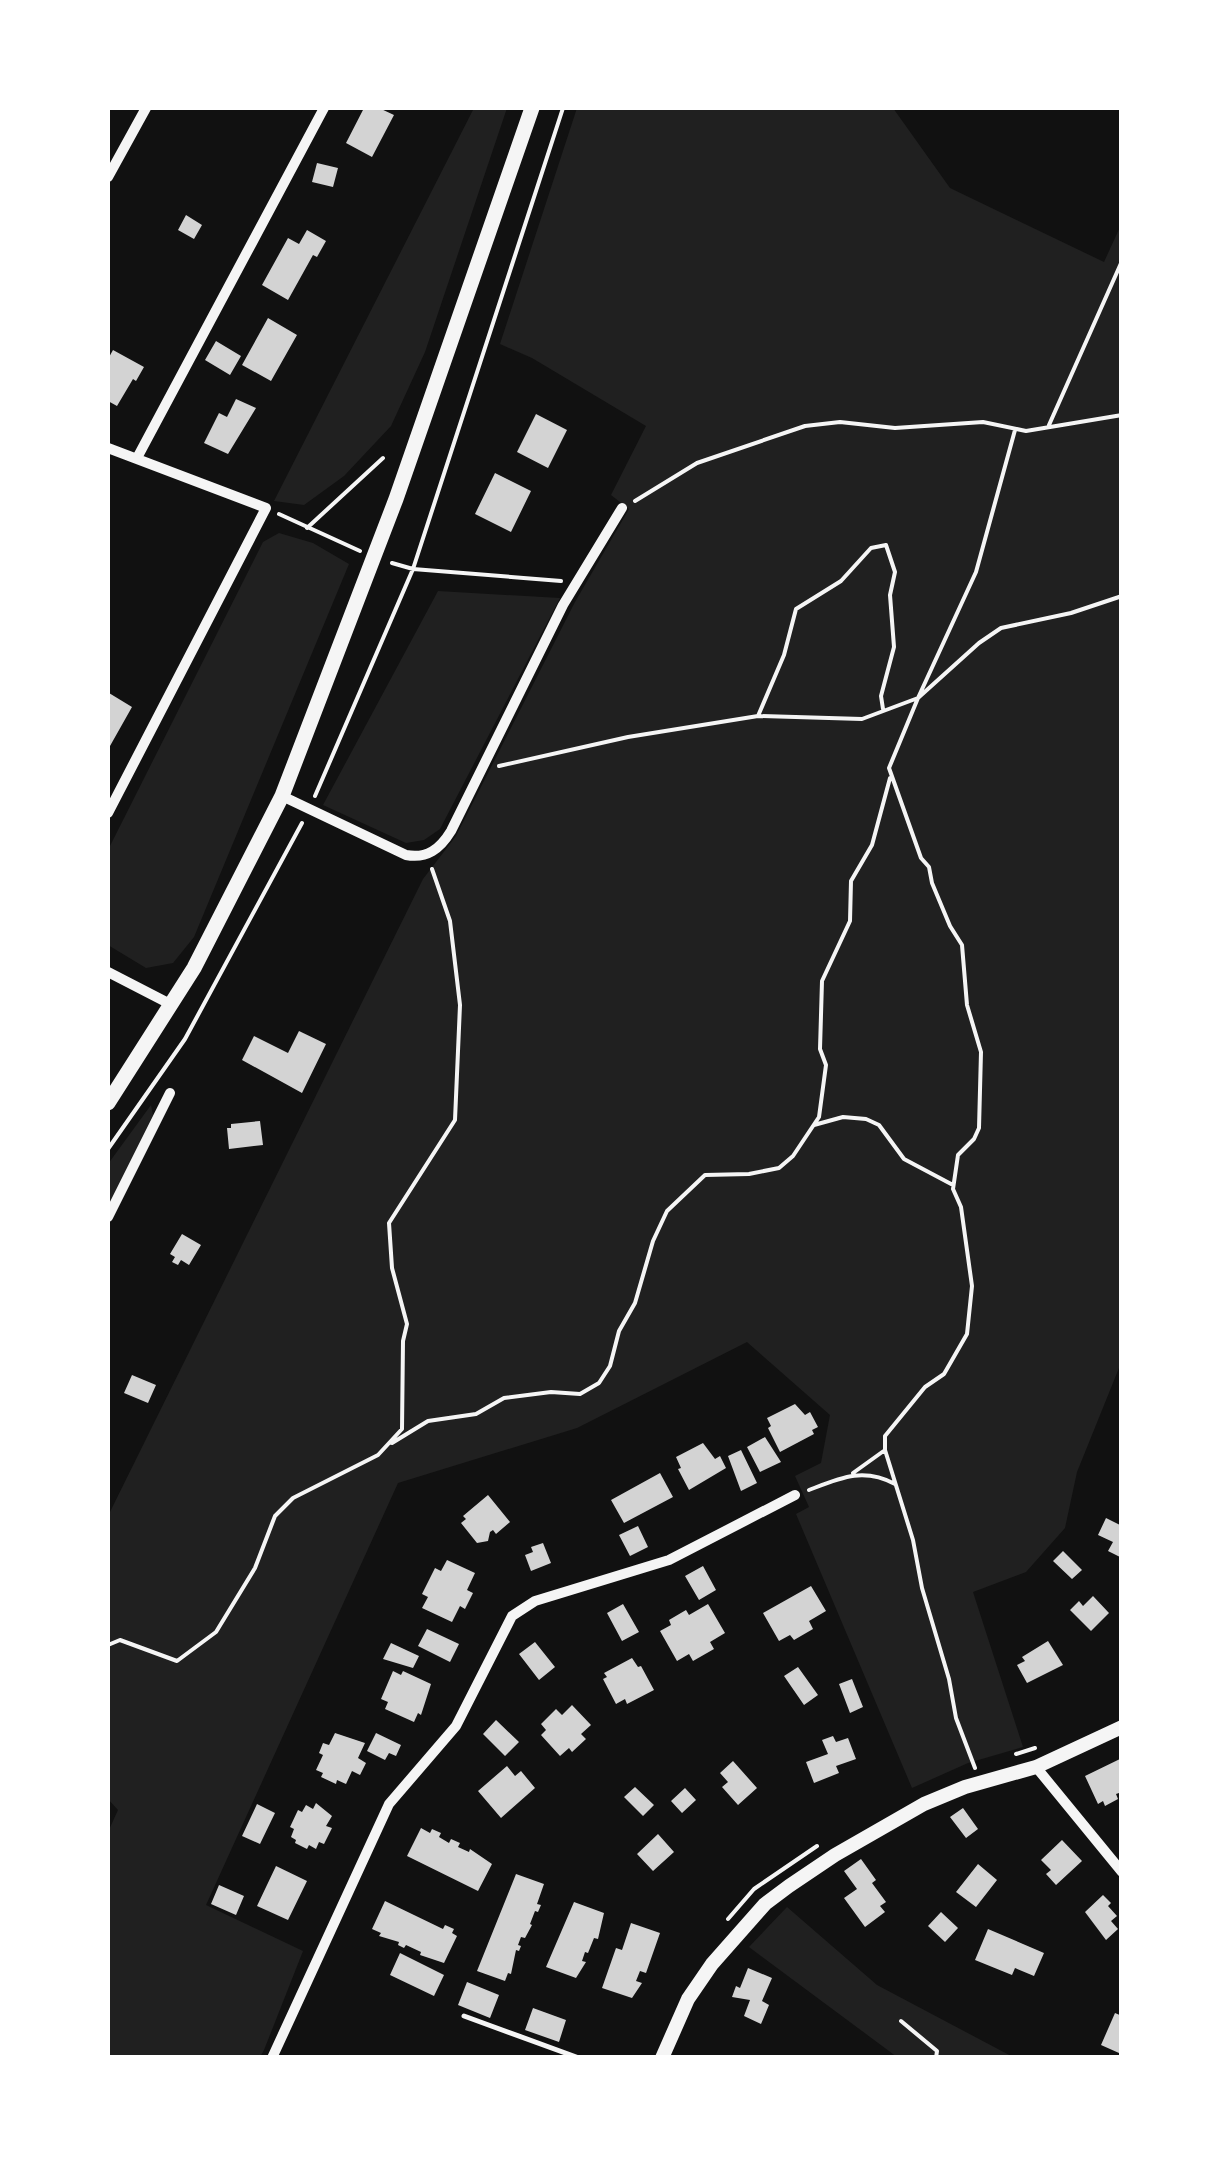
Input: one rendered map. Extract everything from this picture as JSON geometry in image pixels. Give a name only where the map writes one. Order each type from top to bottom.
[{"type":"main road","points":[[108,1103],[172,1005],[236,892],[282,796],[396,500],[532,108]]},
{"type":"street","points":[[108,177],[146,108]]},
{"type":"street","points":[[137,458],[324,108]]},
{"type":"street","points":[[108,448],[266,508],[108,813]]},
{"type":"street","points":[[282,796],[406,854],[427,855],[446,840],[575,584],[622,508]]},
{"type":"street","points":[[108,972],[172,1005]]},
{"type":"street","points":[[108,1217],[170,1093]]},
{"type":"street","points":[[272,2058],[389,1804],[456,1726],[512,1616],[535,1601],[669,1560],[794,1495]]},
{"type":"street","points":[[662,2058],[688,1999],[712,1964],[765,1904],[789,1886],[924,1804],[966,1786],[1036,1766],[1122,1728]]},
{"type":"street","points":[[1036,1766],[1122,1872]]},
{"type":"lane","points":[[464,2016],[579,2058]]},
{"type":"path","points":[[108,1148],[185,1039],[309,808],[413,569],[563,108]]},
{"type":"path","points":[[1048,428],[1122,260]]},
{"type":"path","points":[[622,508],[697,463],[805,426],[840,422],[895,428],[983,422],[1015,430],[1122,415]]},
{"type":"path","points":[[975,1768],[956,1718],[913,1540],[885,1450],[885,1436],[925,1386],[944,1374],[967,1334],[972,1286],[954,1186],[958,1155],[979,1128],[982,1052],[967,1005],[962,945],[938,898],[929,867],[921,858],[889,768],[976,572],[1015,430]]},
{"type":"path","points":[[307,528],[383,458]]},
{"type":"path","points":[[266,508],[360,551]]},
{"type":"path","points":[[758,716],[784,655],[796,608],[841,581],[871,548],[886,545],[895,572],[890,595],[894,647],[881,696],[883,711]]},
{"type":"path","points":[[392,563],[413,569],[575,584]]},
{"type":"path","points":[[480,770],[628,738],[758,716],[862,719],[918,698],[1001,628],[1071,614],[1122,596]]},
{"type":"path","points":[[384,1449],[428,1421],[476,1414],[504,1398],[551,1392],[580,1394],[600,1383],[610,1366],[618,1331],[635,1303],[654,1241],[668,1211],[704,1175],[748,1174],[779,1168],[793,1156],[819,1117],[826,1065],[820,1049],[822,981],[850,921],[851,880],[872,844],[890,777]]},
{"type":"path","points":[[108,1645],[120,1640],[177,1661],[216,1632],[256,1568],[275,1516],[293,1498],[378,1455],[402,1429],[403,1341],[407,1324],[392,1268],[390,1222],[455,1120],[460,1005],[450,921],[427,855]]},
{"type":"path","points":[[814,1125],[843,1116],[866,1119],[878,1125],[904,1160],[954,1186]]},
{"type":"path","points":[[794,1495],[854,1474],[885,1450]]},
{"type":"path","points":[[854,1474],[880,1476],[895,1484]]},
{"type":"path","points":[[901,2022],[937,2052],[936,2058]]},
{"type":"shaded area","points":[[474,108],[507,108],[425,352],[391,426],[344,476],[304,505],[274,501]]},
{"type":"shaded area","points":[[577,108],[893,108],[950,188],[1104,262],[1121,225],[1121,1363],[1077,1472],[1065,1528],[1026,1572],[973,1592],[1023,1747],[968,1763],[912,1788],[796,1514],[809,1507],[795,1476],[821,1463],[830,1415],[747,1342],[577,1428],[398,1483],[206,1905],[303,1951],[264,2050],[260,2057],[108,2057],[108,1832],[118,1810],[108,1799],[108,1516],[423,879],[456,836],[575,602],[629,509],[611,495],[646,426],[532,358],[500,344]]},
{"type":"shaded area","points":[[279,533],[313,543],[349,564],[194,937],[173,963],[146,968],[108,945],[108,850],[263,542]]},
{"type":"shaded area","points":[[438,591],[560,598],[440,829],[424,840],[406,843],[323,805]]},
{"type":"shaded area","points":[[151,1105],[153,1115],[108,1209],[108,1164]]},
{"type":"shaded area","points":[[787,1907],[877,1985],[1013,2057],[897,2057],[749,1947]]},
{"type":"building","points":[[364,108],[379,108],[394,115],[372,157],[346,143]]},
{"type":"building","points":[[317,163],[338,168],[333,187],[312,182]]},
{"type":"building","points":[[186,215],[202,225],[194,239],[178,230]]},
{"type":"building","points":[[307,230],[326,241],[317,257],[313,255],[288,300],[262,285],[288,238],[299,244]]},
{"type":"building","points":[[268,318],[297,335],[271,381],[242,365]]},
{"type":"building","points":[[216,341],[241,356],[230,375],[205,360]]},
{"type":"building","points":[[113,350],[144,367],[117,406],[108,401],[108,359]]},
{"type":"building","points":[[236,399],[256,408],[228,454],[204,443],[219,413],[227,417]]},
{"type":"building","points":[[536,414],[567,430],[548,468],[517,452]]},
{"type":"building","points":[[495,473],[531,491],[511,532],[475,514]]},
{"type":"building","points":[[109,693],[132,707],[110,746],[108,745]]},
{"type":"building","points":[[299,1031],[326,1044],[302,1093],[242,1060],[254,1036],[288,1053]]},
{"type":"building","points":[[260,1121],[263,1145],[229,1149],[227,1128],[231,1124]]},
{"type":"building","points":[[182,1234],[201,1245],[189,1265],[181,1260],[178,1265],[172,1262],[175,1257],[170,1254]]},
{"type":"building","points":[[132,1375],[156,1385],[148,1403],[124,1393]]},
{"type":"building","points":[[795,1404],[805,1415],[810,1412],[818,1427],[812,1430],[814,1434],[780,1452],[767,1418]]},
{"type":"building","points":[[765,1437],[781,1462],[760,1472],[747,1447]]},
{"type":"building","points":[[703,1443],[715,1459],[720,1456],[726,1468],[689,1490],[676,1457]]},
{"type":"building","points":[[741,1450],[757,1483],[741,1491],[728,1456]]},
{"type":"building","points":[[660,1473],[673,1497],[624,1523],[611,1500]]},
{"type":"building","points":[[488,1495],[510,1522],[496,1534],[490,1532],[488,1541],[477,1543],[461,1523],[466,1519],[463,1516]]},
{"type":"building","points":[[1106,1518],[1122,1526],[1122,1558],[1108,1551],[1113,1542],[1098,1535]]},
{"type":"building","points":[[638,1526],[648,1547],[630,1556],[619,1535]]},
{"type":"building","points":[[543,1543],[551,1563],[531,1571],[525,1555],[533,1552],[531,1547]]},
{"type":"building","points":[[1063,1551],[1082,1570],[1072,1579],[1053,1561]]},
{"type":"building","points":[[447,1560],[475,1573],[467,1590],[473,1593],[452,1622],[422,1608],[428,1597],[422,1594],[435,1568],[441,1571]]},
{"type":"building","points":[[703,1566],[716,1590],[699,1600],[685,1576]]},
{"type":"building","points":[[811,1586],[826,1611],[809,1621],[813,1629],[794,1640],[790,1635],[779,1641],[763,1613]]},
{"type":"building","points":[[1093,1596],[1109,1613],[1091,1631],[1070,1610],[1079,1601],[1083,1606]]},
{"type":"building","points":[[623,1604],[639,1632],[622,1641],[607,1613]]},
{"type":"building","points":[[708,1604],[725,1633],[710,1642],[714,1649],[693,1661],[689,1654],[677,1661],[660,1631],[686,1610],[689,1615]]},
{"type":"building","points":[[427,1629],[459,1644],[450,1662],[418,1646]]},
{"type":"building","points":[[1048,1641],[1063,1665],[1027,1683],[1017,1665],[1025,1661],[1022,1657]]},
{"type":"building","points":[[535,1642],[555,1667],[539,1680],[519,1654]]},
{"type":"building","points":[[391,1643],[419,1656],[413,1668],[383,1659]]},
{"type":"building","points":[[632,1658],[654,1690],[627,1704],[625,1699],[616,1704],[603,1679],[607,1677],[604,1673]]},
{"type":"building","points":[[798,1667],[818,1695],[804,1705],[784,1676]]},
{"type":"building","points":[[393,1671],[401,1675],[403,1671],[431,1684],[421,1715],[418,1713],[414,1722],[385,1709],[388,1702],[381,1699]]},
{"type":"building","points":[[852,1679],[863,1707],[850,1713],[839,1684]]},
{"type":"building","points":[[572,1705],[591,1725],[581,1734],[586,1739],[572,1752],[569,1748],[560,1756],[541,1735],[546,1730],[541,1724],[556,1709],[562,1715]]},
{"type":"building","points":[[496,1720],[519,1742],[505,1756],[483,1734]]},
{"type":"building","points":[[335,1733],[365,1743],[358,1758],[366,1763],[360,1775],[352,1771],[346,1784],[321,1777],[323,1773],[316,1770],[323,1755],[319,1753],[323,1743],[329,1745]]},
{"type":"building","points":[[376,1733],[401,1745],[396,1756],[389,1753],[385,1760],[367,1751]]},
{"type":"building","points":[[833,1736],[836,1742],[848,1738],[856,1759],[836,1766],[839,1773],[814,1783],[806,1762],[828,1754],[822,1740]]},
{"type":"building","points":[[1122,1758],[1122,1792],[1105,1806],[1103,1801],[1098,1804],[1085,1776]]},
{"type":"building","points":[[733,1761],[757,1788],[738,1805],[722,1787],[728,1782],[720,1773]]},
{"type":"building","points":[[507,1766],[515,1776],[521,1771],[535,1788],[501,1818],[478,1791]]},
{"type":"building","points":[[635,1787],[654,1805],[643,1816],[624,1797]]},
{"type":"building","points":[[685,1788],[696,1800],[682,1813],[671,1801]]},
{"type":"building","points":[[316,1803],[332,1816],[326,1826],[332,1828],[324,1844],[319,1842],[316,1849],[309,1845],[307,1849],[295,1843],[291,1837],[294,1829],[290,1827],[298,1810],[302,1812],[306,1805],[313,1809]]},
{"type":"building","points":[[257,1804],[275,1813],[260,1844],[242,1836]]},
{"type":"building","points":[[963,1808],[978,1829],[966,1838],[950,1817]]},
{"type":"building","points":[[421,1828],[441,1833],[439,1837],[449,1843],[451,1839],[460,1843],[458,1847],[469,1852],[470,1849],[492,1864],[478,1891],[407,1856]]},
{"type":"building","points":[[658,1834],[674,1852],[653,1871],[637,1854]]},
{"type":"building","points":[[1062,1840],[1082,1861],[1056,1885],[1046,1874],[1051,1870],[1041,1860]]},
{"type":"building","points":[[861,1859],[886,1902],[880,1906],[885,1912],[865,1927],[844,1898],[857,1889],[844,1871]]},
{"type":"building","points":[[978,1864],[997,1880],[976,1907],[956,1892]]},
{"type":"building","points":[[276,1866],[307,1881],[288,1920],[257,1906]]},
{"type":"building","points":[[516,1874],[544,1884],[537,1904],[541,1905],[525,1938],[521,1937],[511,1974],[505,1981],[477,1971]]},
{"type":"building","points":[[219,1885],[244,1896],[236,1915],[211,1904]]},
{"type":"building","points":[[1103,1895],[1117,1916],[1111,1921],[1118,1929],[1106,1940],[1085,1912]]},
{"type":"building","points":[[385,1901],[443,1929],[445,1925],[454,1929],[452,1933],[457,1936],[444,1963],[420,1955],[421,1952],[406,1945],[404,1948],[372,1929]]},
{"type":"building","points":[[574,1902],[604,1913],[598,1939],[594,1938],[588,1953],[585,1952],[582,1961],[586,1962],[576,1978],[546,1967]]},
{"type":"building","points":[[941,1912],[958,1928],[945,1942],[928,1926]]},
{"type":"building","points":[[631,1923],[660,1933],[646,1973],[640,1971],[636,1981],[642,1983],[632,1998],[602,1988],[616,1948],[622,1950]]},
{"type":"building","points":[[988,1929],[1044,1953],[1034,1976],[1015,1968],[1012,1975],[975,1960]]},
{"type":"building","points":[[400,1953],[444,1975],[434,1996],[390,1975]]},
{"type":"building","points":[[748,1968],[772,1978],[762,2001],[769,2005],[761,2024],[744,2016],[750,2000],[732,1997]]},
{"type":"building","points":[[467,1982],[499,1995],[490,2018],[458,2005]]},
{"type":"building","points":[[533,2008],[566,2020],[559,2042],[525,2030]]},
{"type":"building","points":[[1115,2013],[1122,2016],[1119,2053],[1101,2045]]}]
